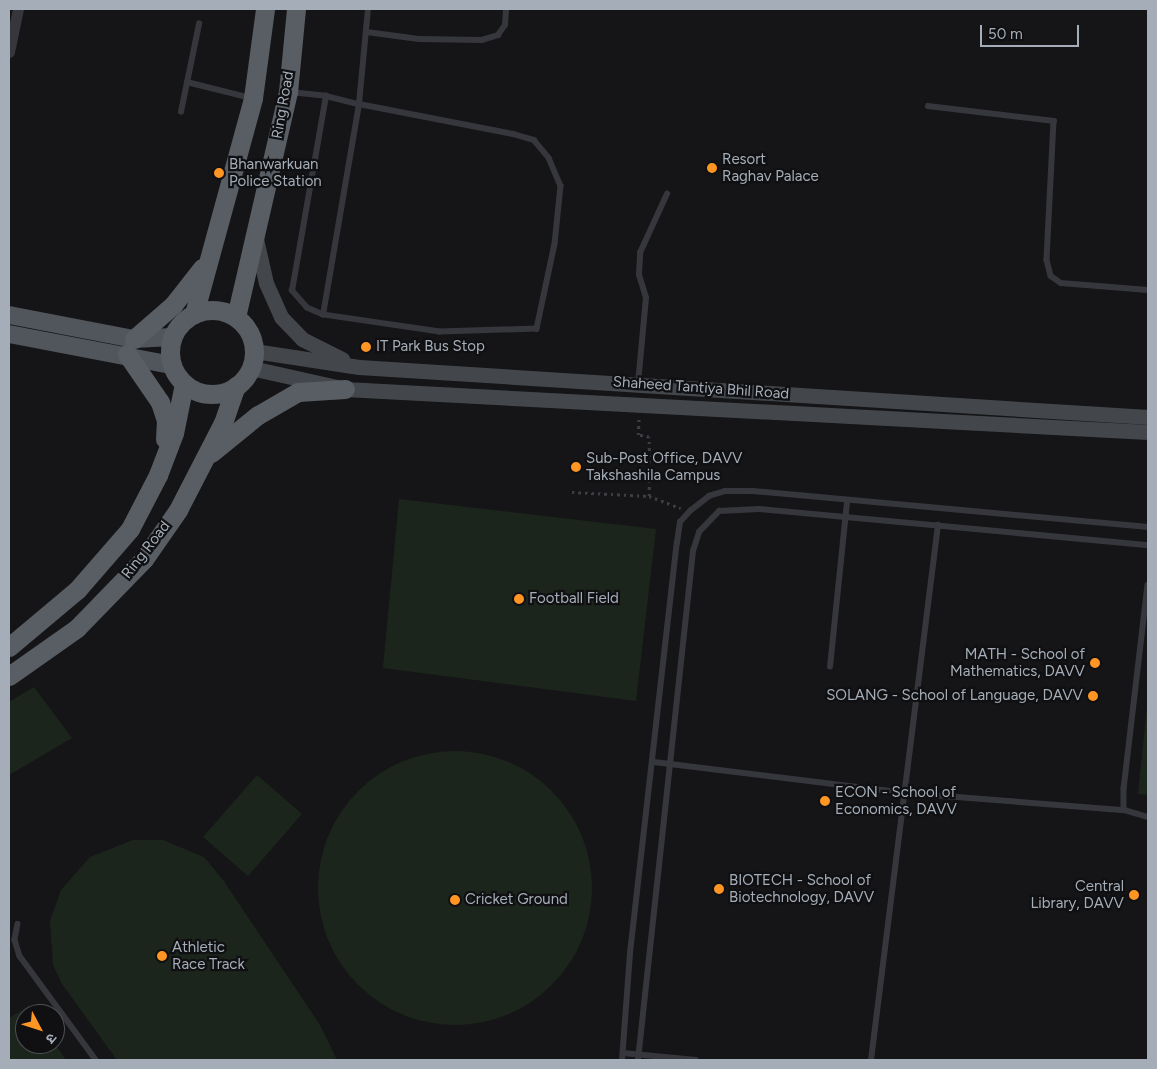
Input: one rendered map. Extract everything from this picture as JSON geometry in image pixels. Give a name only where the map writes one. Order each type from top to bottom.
[{"type":"highway","name":"Ring Road","points":[[194,314],[253,98],[265,9]]},
{"type":"highway","name":"Ring Road","points":[[236,317],[256,238],[288,92],[296,9]]},
{"type":"highway","points":[[77,590],[137,504],[154,470],[165,438],[166,420],[160,402],[130,347],[173,305],[210,255]]},
{"type":"highway","points":[[216,310],[236,317],[249,332],[252,360],[236,386],[210,394],[184,384],[172,365],[172,338],[181,324],[194,314],[216,310]]},
{"type":"highway","name":"Ring Road","points":[[9,647],[77,590],[130,529],[158,476],[174,432],[184,384]]},
{"type":"highway","name":"Ring Road","points":[[9,676],[77,628],[144,559],[178,510],[224,423],[236,386]]},
{"type":"highway","points":[[204,459],[258,415],[298,392],[345,389]]},
{"type":"main road","points":[[256,238],[266,283],[281,317],[302,339],[359,367]]},
{"type":"main road","points":[[9,315],[130,347],[172,365]]},
{"type":"main road","points":[[9,334],[130,347],[172,338]]},
{"type":"main road","points":[[252,360],[345,389],[1148,432]]},
{"type":"main road","name":"Shaheed Tantiya Bhil Road","points":[[252,360],[1148,417]]},
{"type":"main road","points":[[638,384],[639,404]]},
{"type":"street","points":[[9,52],[18,9]]},
{"type":"lane","points":[[324,315],[359,104],[368,9]]},
{"type":"lane","points":[[367,32],[420,39],[482,40],[498,35],[505,25],[506,9]]},
{"type":"lane","points":[[181,112],[199,24]]},
{"type":"lane","points":[[187,82],[253,98]]},
{"type":"lane","points":[[288,92],[326,96],[534,140],[549,158],[561,186],[555,244],[537,329],[440,332],[324,315],[307,308],[292,291],[326,96]]},
{"type":"lane","points":[[928,106],[1054,121],[1047,260],[1052,276],[1061,283],[1148,290]]},
{"type":"lane","points":[[638,384],[646,298],[638,275],[640,254],[667,194]]},
{"type":"lane","points":[[622,1060],[630,953],[654,762],[679,529],[680,522],[690,511],[709,496],[725,491],[1148,527]]},
{"type":"lane","points":[[830,667],[847,502]]},
{"type":"lane","points":[[638,1057],[672,765],[693,551],[699,532],[719,511],[759,509],[846,520],[938,525],[1148,545]]},
{"type":"lane","points":[[871,1060],[906,793],[938,525]]},
{"type":"lane","points":[[1124,810],[1124,788],[1148,584]]},
{"type":"lane","points":[[654,762],[906,793],[1124,810],[1148,818]]},
{"type":"lane","points":[[18,924],[15,940],[20,956],[96,1060]]},
{"type":"lane","points":[[622,1053],[638,1057],[696,1060]]},
{"type":"path","points":[[639,404],[638,434],[649,437],[649,496]]},
{"type":"path","points":[[572,492],[649,496],[690,511]]},
{"type":"shaded area","name":"Football Field","points":[[399,499],[656,529],[636,701],[383,668]]},
{"type":"shaded area","points":[[34,687],[72,738],[9,775],[9,702]]},
{"type":"shaded area","points":[[1148,697],[1148,795],[1138,794]]},
{"type":"shaded area","name":"Cricket Ground","points":[[455,751],[482,753],[507,761],[531,774],[552,791],[569,812],[582,836],[590,861],[592,888],[590,915],[582,940],[569,964],[552,985],[531,1002],[507,1015],[482,1023],[455,1025],[428,1023],[403,1015],[379,1002],[358,985],[341,964],[328,940],[320,915],[318,888],[320,861],[328,836],[341,812],[358,791],[379,774],[403,761],[428,753]]},
{"type":"shaded area","points":[[257,775],[302,814],[248,876],[203,837]]},
{"type":"shaded area","name":"Athletic Race Track","points":[[133,840],[163,840],[204,857],[223,880],[320,1025],[337,1060],[117,1060],[62,984],[53,965],[50,921],[61,890],[90,857]]},
{"type":"shaded area","points":[[15,1014],[15,1054],[62,1054],[66,1060],[9,1060],[9,1018]]},
{"type":"place","name":"Resort Raghav Palace","points":[[712,168]]},
{"type":"place","name":"Bhanwarkuan Police Station","points":[[219,173]]},
{"type":"place","name":"IT Park Bus Stop","points":[[366,347]]},
{"type":"place","name":"Sub-Post Office, DAVV Takshashila Campus","points":[[576,467]]},
{"type":"place","name":"Football Field","points":[[519,599]]},
{"type":"place","name":"MATH - School of Mathematics, DAVV","points":[[1095,663]]},
{"type":"place","name":"SOLANG - School of Language, DAVV","points":[[1093,696]]},
{"type":"place","name":"ECON - School of Economics, DAVV","points":[[825,801]]},
{"type":"place","name":"BIOTECH - School of Biotechnology, DAVV","points":[[719,889]]},
{"type":"place","name":"Central Library, DAVV","points":[[1134,895]]},
{"type":"place","name":"Cricket Ground","points":[[455,900]]},
{"type":"place","name":"Athletic Race Track","points":[[162,956]]}]
